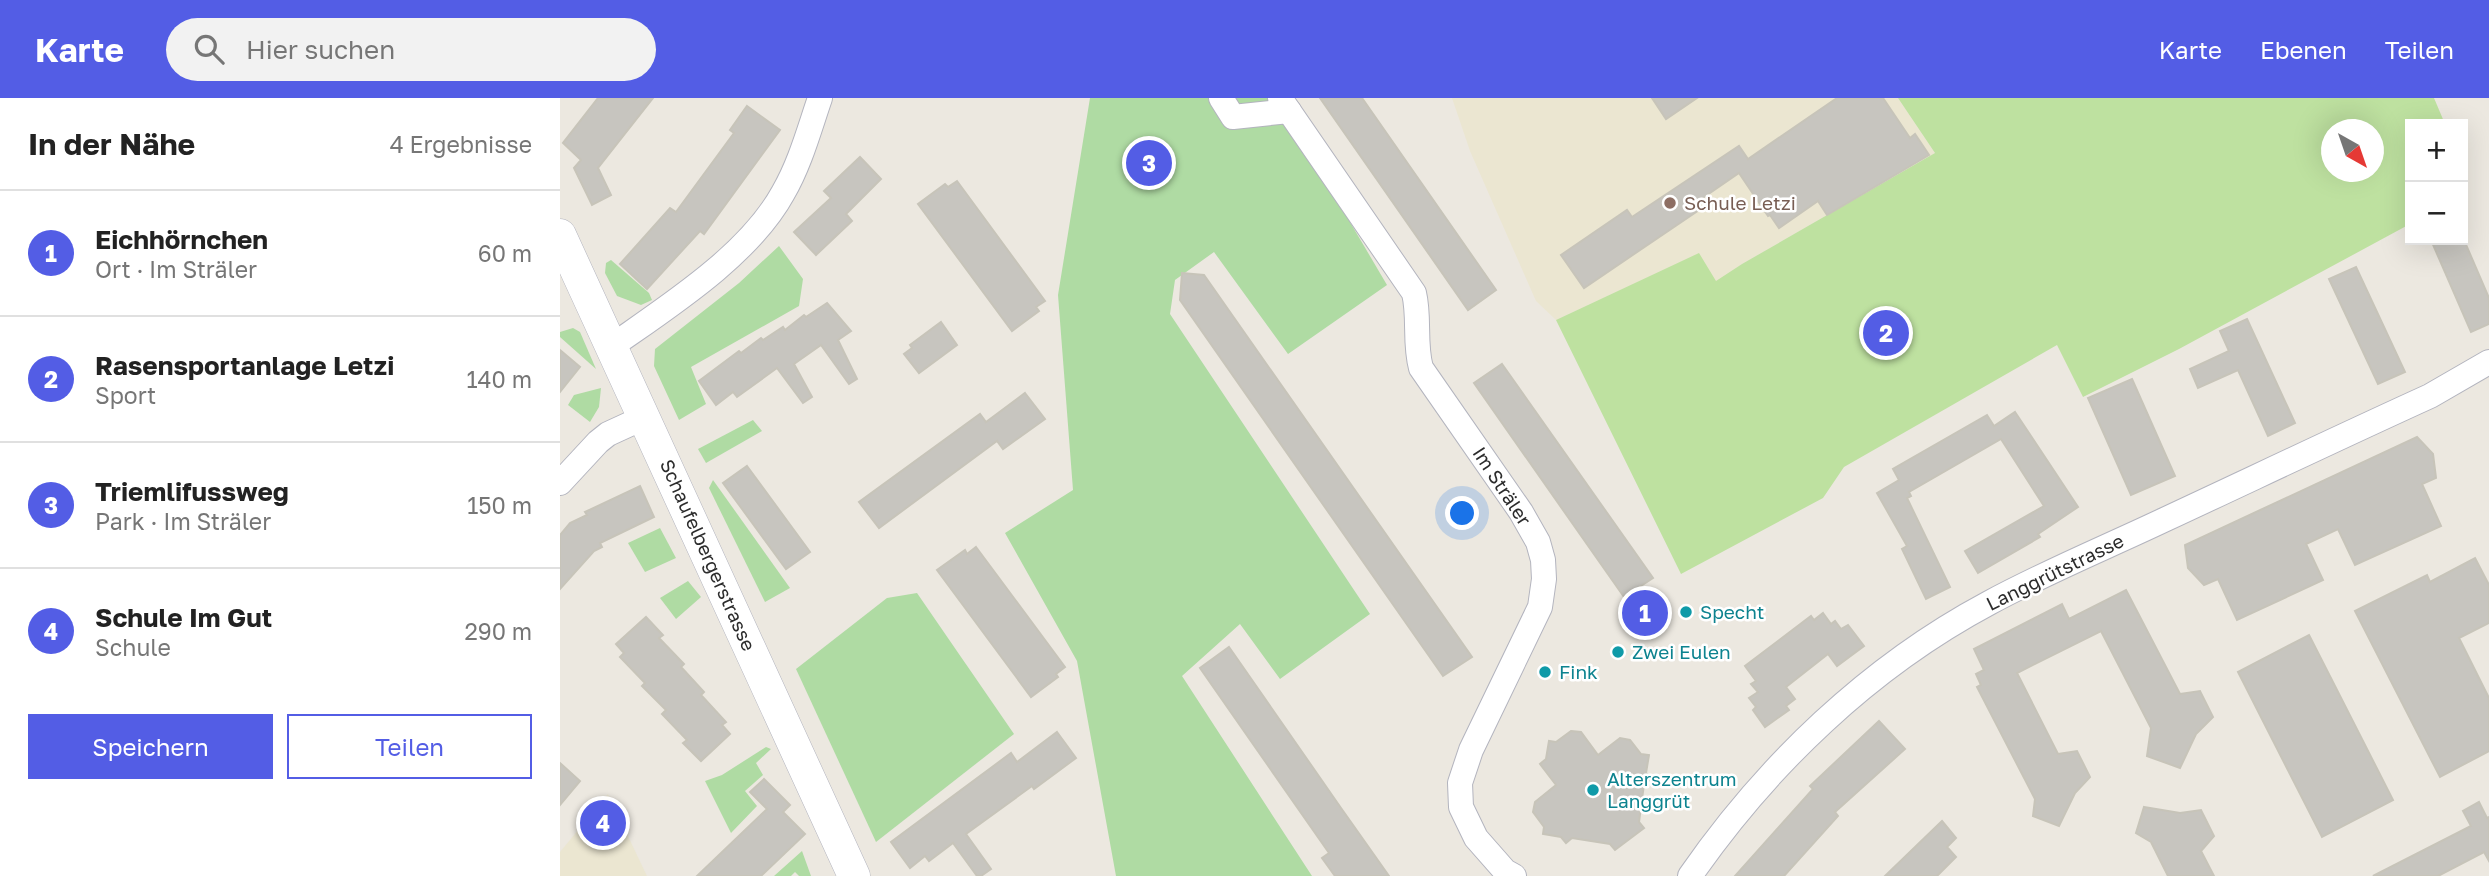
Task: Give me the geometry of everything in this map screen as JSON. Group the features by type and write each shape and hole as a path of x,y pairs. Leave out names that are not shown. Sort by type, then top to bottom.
{"street":[{"path":"612,346 714,271 760,225 784,193 801,155 820,98"},
{"name":"Im Sträler","path":"1221,98 1233,117 1284,105 1414,293 1421,368 1521,512 1538,542 1544,579 1540,607 1471,750 1460,783 1461,807 1476,838 1505,871 1514,876"},
{"name":"Schaufelbergerstrasse","path":"560,235 854,876"},
{"name":"Langgrütstrasse","path":"1690,876 1720,834 1767,779 1828,718 1883,673 1954,623 2032,581 2430,396 2489,362"},
{"path":"560,483 598,442 645,417"}],"shaded area":[{"name":"Schule Letzi","path":"1452,98 1898,98 1935,153 1742,264 1716,282 1698,254 1556,320 1536,301 1470,151"},
{"path":"608,794 647,876 560,876 560,852"}],"green space":[{"path":"1090,98 1277,98 1387,285 1288,354 1214,252 1175,280 1170,314 1370,614 1280,679 1240,624 1182,676 1312,876 1116,876 1077,661 1005,533 1073,490 1058,295"},
{"path":"1898,98 2434,98 2443,119 2405,119 2405,227 2179,349 2083,397 2057,345 1844,467 1823,498 1681,574 1556,320 1699,253 1716,281 1935,153"},
{"path":"779,246 803,279 799,306 691,367 706,404 679,420 654,366 655,349 739,283"},
{"path":"611,260 649,293 652,300 641,305 617,296 605,273 606,263"},
{"path":"573,328 580,332 596,369 560,337 560,332"},
{"path":"601,388 599,407 590,422 568,405 574,395"},
{"path":"753,420 762,431 706,463 698,449"},
{"path":"713,480 790,588 765,602 709,488"},
{"path":"660,528 676,558 645,572 628,543"},
{"path":"688,581 701,597 676,619 660,598"},
{"path":"917,593 1014,734 876,842 796,669 887,598"},
{"path":"766,747 771,749 756,763 763,775 745,791 757,806 731,833 705,781 722,775"},
{"path":"802,851 811,876 799,876 795,872 791,876 774,876"}],"building":[{"path":"598,98 653,98 598,168 611,195 592,205 574,168 581,160 563,143"},
{"path":"1320,98 1362,98 1496,290 1468,310"},
{"path":"1652,98 1697,98 1666,119"},
{"path":"1837,98 1883,98 1910,138 1915,134 1929,155 1827,215 1818,201 1779,228 1739,173 1694,204 1699,210 1584,288 1561,255 1627,210 1632,217 1739,146 1748,159"},
{"path":"747,106 780,130 704,234 700,231 647,289 620,264 670,208 676,212 734,133 730,130"},
{"path":"860,157 881,179 846,214 852,221 816,255 794,232 831,198 824,191"},
{"path":"957,181 1045,301 1036,307 1039,311 1012,331 918,204 945,184 948,187"},
{"path":"2433,245 2466,245 2489,298 2489,324 2471,332"},
{"path":"2356,267 2405,372 2378,384 2329,279"},
{"path":"1182,273 1204,275 1472,657 1443,676 1180,300"},
{"path":"827,303 851,331 838,340 857,379 849,384 821,345 794,364 812,397 803,403 777,368 737,397 733,392 716,405 699,381 739,351 741,353 761,338 763,340 783,327 785,330 804,315 806,317"},
{"path":"2247,319 2295,423 2268,436 2238,370 2198,388 2190,369 2229,351 2220,331"},
{"path":"941,322 957,345 919,373 904,354 912,348 910,345"},
{"path":"560,350 580,367 560,392"},
{"path":"1502,364 1653,578 1624,597 1474,383"},
{"path":"2132,379 2175,476 2131,495 2088,398"},
{"path":"1025,393 1045,419 1003,449 997,441 879,528 859,502 980,414 986,422"},
{"path":"2015,412 2078,507 2038,534 2040,537 1978,573 1965,551 2044,506 2001,439 1909,492 1911,496 1907,498 1950,587 1926,599 1902,549 1907,546 1877,493 1899,480 1893,469 1987,415 1994,426"},
{"path":"2417,437 2433,454 2436,478 2422,484 2441,526 2355,565 2338,529 2306,544 2323,580 2237,620 2218,579 2204,585 2188,568 2185,545"},
{"path":"747,466 810,552 786,569 723,483"},
{"path":"640,486 654,517 600,543 602,547 594,551 560,589 560,535 570,523 587,515 585,512"},
{"path":"976,547 1065,667 1056,674 1058,677 1031,697 937,570 965,550 967,554"},
{"path":"2475,558 2489,585 2489,623 2459,638 2489,698 2489,751 2440,777 2355,611 2427,575 2430,582"},
{"path":"2126,590 2180,694 2200,691 2213,717 2196,734 2180,768 2147,756 2151,728 2101,631 2017,673 2058,754 2077,751 2090,777 2075,793 2059,826 2033,816 2035,799 1977,687 1981,685 1976,674 1984,670 1974,649 2062,604 2069,619"},
{"path":"1823,613 1831,624 1835,621 1841,629 1848,625 1864,646 1837,666 1828,654 1786,687 1795,699 1786,706 1789,710 1765,727 1753,710 1756,707 1749,698 1758,692 1751,684 1756,681 1745,666 1811,616 1814,620"},
{"path":"646,617 663,635 659,638 684,664 681,667 704,692 701,695 726,722 722,725 730,734 701,761 683,743 687,740 662,714 666,710 642,686 645,683 620,657 624,653 616,644"},
{"path":"2309,635 2393,800 2322,837 2238,672"},
{"path":"1229,647 1389,876 1335,876 1322,858 1329,853 1200,668"},
{"path":"1879,721 1905,749 1835,812 1838,816 1784,876 1735,876 1813,789 1810,786"},
{"name":"Alterszentrum Langgrüt","path":"1571,731 1581,732 1598,755 1620,738 1630,740 1641,754 1649,755 1646,773 1651,779 1644,784 1639,822 1644,828 1615,850 1610,844 1572,838 1566,843 1561,837 1543,834 1544,827 1533,812 1535,802 1556,785 1540,764 1546,759 1549,741 1556,742"},
{"path":"1057,732 1076,758 966,834 991,869 977,876 953,843 929,861 925,856 910,868 891,842 1011,753 1017,762"},
{"path":"560,763 580,781 560,805"},
{"path":"764,779 790,805 783,812 805,834 761,876 697,876 767,809 750,792"},
{"path":"2479,802 2487,818 2489,817 2489,861 2484,852 2438,876 2373,876 2471,826 2463,811"},
{"path":"2144,807 2180,813 2201,810 2214,836 2201,851 2214,876 2168,876 2151,842 2136,833"},
{"path":"1942,821 1956,838 1947,847 1956,857 1937,876 1885,876"}],"place":[{"name":"Triemlifussweg","path":"1149,163"},
{"name":"Schule Letzi","path":"1670,203"},
{"name":"Rasensportanlage Letzi","path":"1886,333"},
{"name":"Specht","path":"1686,612"},
{"name":"Eichhörnchen","path":"1645,613"},
{"name":"Zwei Eulen","path":"1618,652"},
{"name":"Fink","path":"1545,672"},
{"name":"Alterszentrum Langgrüt","path":"1593,790"},
{"name":"Schule Im Gut","path":"603,823"}]}
